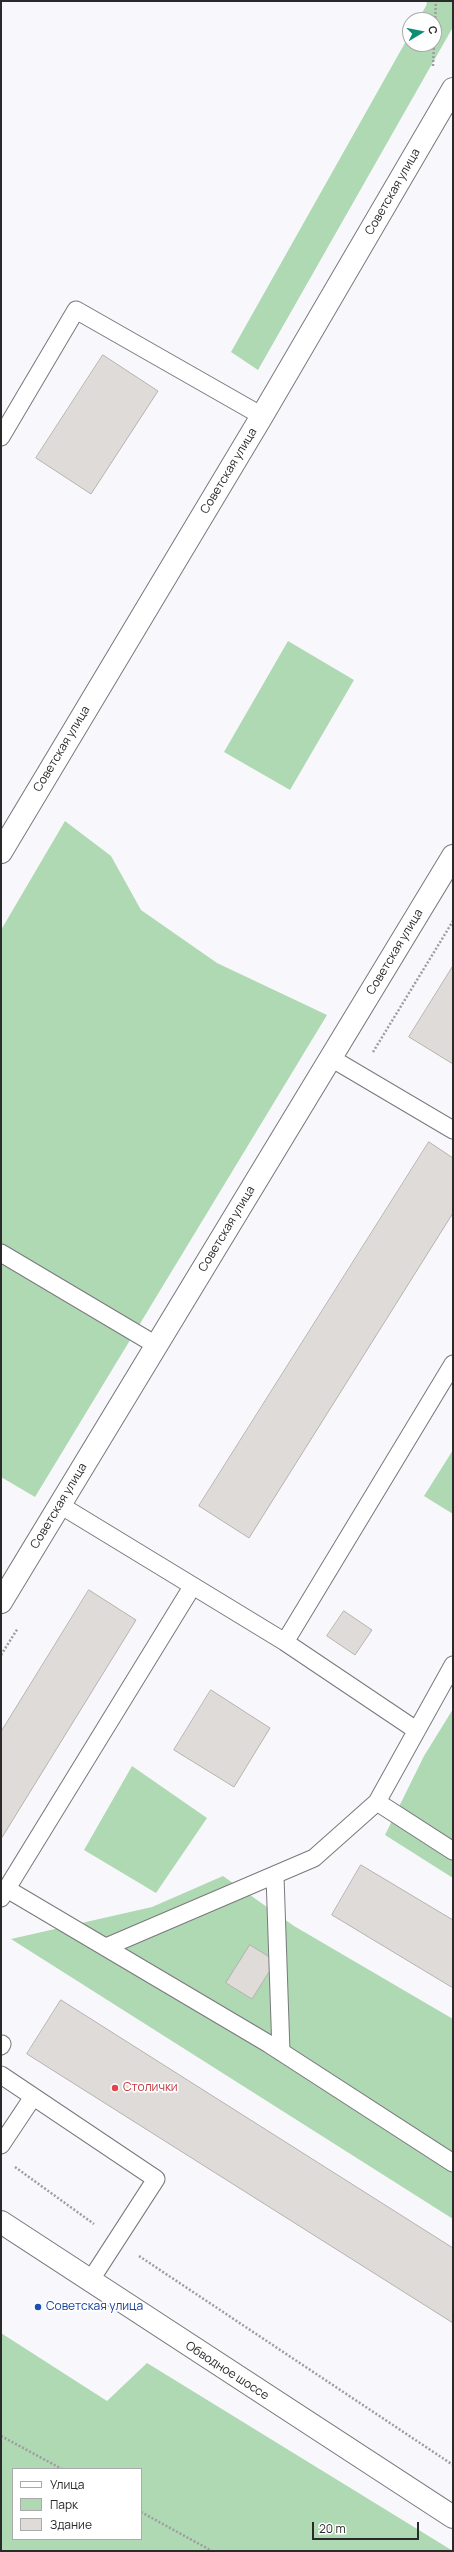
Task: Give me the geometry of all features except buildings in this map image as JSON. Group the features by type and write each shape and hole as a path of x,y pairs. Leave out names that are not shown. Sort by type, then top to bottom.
{"street":[{"name":"Советская улица","path":"1,852 262,416 453,89"},
{"name":"Советская улица","path":"1,1602 453,856"},
{"name":"Обводное шоссе","path":"1,2222 453,2517"}],"lane":[{"path":"1,437 76,310 262,416"},
{"path":"331,1058 453,1130"},
{"path":"1,1253 156,1345"},
{"path":"285,1642 453,1364"},
{"path":"60,1505 192,1587 285,1642 416,1730"},
{"path":"192,1587 4,1893 106,1947 281,2052 453,2163"},
{"path":"106,1947 275,1876 314,1858 377,1802 453,1665"},
{"path":"377,1802 453,1851"},
{"path":"275,1876 281,2052"},
{"path":"1,2075 156,2179 90,2281"},
{"path":"1,2146 33,2097"}],"path":[{"path":"433,71 436,1"},
{"path":"14,2166 116,2240 453,2465"},
{"path":"1,2436 60,2468"},
{"path":"142,2513 212,2551"}],"green space":[{"path":"426,1 453,1 453,27 442,46 442,12 422,12 427,4"},
{"path":"402,48 402,52 439,52 258,370 231,352"},
{"path":"288,641 354,680 290,790 224,752"},
{"path":"65,821 111,856 141,910 217,963 327,1015 35,1497 1,1477 1,930"},
{"path":"453,1450 453,1514 424,1496"},
{"path":"453,1709 453,1878 385,1835 424,1756"},
{"path":"132,1766 207,1818 156,1893 84,1850"},
{"path":"223,1876 294,1926 453,2019 453,2219 11,1939 152,1907"},
{"path":"1,2333 107,2401 147,2363 453,2551 1,2551"}],"place":[{"name":"Столички","path":"115,2088"},
{"name":"Советская улица","path":"38,2307"}]}
